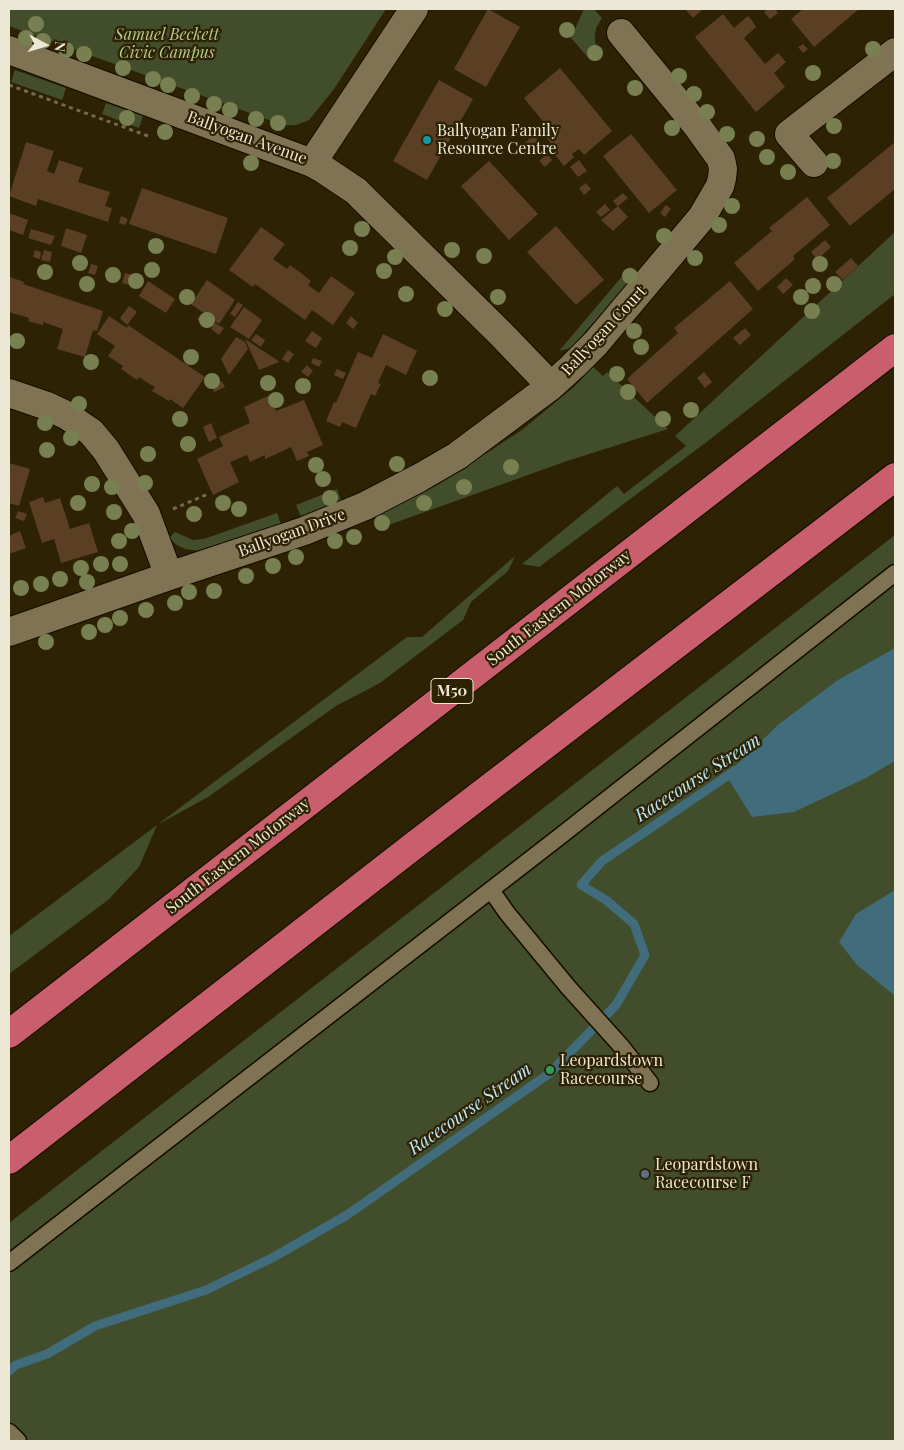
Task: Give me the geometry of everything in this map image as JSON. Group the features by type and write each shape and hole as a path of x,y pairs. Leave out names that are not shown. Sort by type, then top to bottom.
{"highway":[{"name":"South Eastern Motorway","path":"9,1034 895,348"},
{"path":"9,1160 408,850 895,477"}],"street":[{"name":"Ballyogan Avenue","path":"9,50 312,163 414,9"},
{"name":"Ballyogan Court","path":"312,163 356,191 551,386 596,343 702,218 720,186 722,178 721,159 698,127 621,33"},
{"path":"814,163 789,134 895,52"},
{"name":"Ballyogan Drive","path":"9,632 304,531 374,502 457,456 551,386"},
{"path":"9,393 47,406 66,415 92,432 106,450 146,514 168,576"}],"lane":[{"path":"9,1263 491,890 895,573"},
{"path":"491,890 507,913 568,987 621,1046 650,1082"},
{"path":"9,1432 18,1441"}],"path":[{"path":"9,85 148,136"},
{"path":"168,511 208,494"}],"green space":[{"name":"Samuel Beckett Civic Campus","path":"9,9 386,9 334,89 309,120 296,125 283,125 9,26"},
{"path":"584,9 594,9 602,18 596,28 595,42 602,52 591,61 571,38"},
{"path":"15,70 66,88 62,100 11,82"},
{"path":"106,103 143,116 139,128 102,114"},
{"path":"895,232 895,294 704,444 539,567 522,564 617,486 624,494 686,446 675,436"},
{"path":"630,267 637,274 570,348 559,351"},
{"path":"593,367 603,376 607,372 668,429 567,461 383,527 379,515 439,484 522,430 575,386"},
{"path":"337,489 341,501 301,517 296,505"},
{"path":"277,513 281,524 201,551 185,549 169,538 175,532 193,540 204,539"},
{"name":"Leopardstown Racecourse","path":"895,535 895,1441 9,1441 9,1223"},
{"path":"515,556 508,571 471,602 463,620 380,683 336,706 208,797 157,825 407,637 422,637"},
{"path":"157,825 139,867 108,900 9,974 9,936"}],"water":[{"path":"895,648 895,761 866,778 794,812 752,817 726,775 779,724 838,680"},
{"path":"895,890 895,996 857,965 839,942 856,914"}],"building":[{"path":"488,9 520,27 486,87 454,69"},
{"path":"685,9 703,9 693,18"},
{"path":"768,9 775,9 778,13 770,19 764,12"},
{"path":"803,9 859,9 814,47 791,19"},
{"path":"723,14 734,28 748,16 756,27 744,38 765,64 778,53 786,62 774,73 785,87 756,112 695,37"},
{"path":"803,44 808,49 803,53 798,47"},
{"path":"560,68 612,131 584,155 579,149 572,154 574,157 564,166 551,150 554,147 539,129 545,124 524,98"},
{"path":"439,80 473,99 427,180 393,161"},
{"path":"631,134 677,190 649,213 603,156"},
{"path":"533,135 545,147 536,156 524,144"},
{"path":"26,142 54,151 47,171 54,174 59,160 83,168 78,182 110,192 105,206 112,208 108,222 38,199 36,206 9,196"},
{"path":"895,142 895,189 850,226 827,198"},
{"path":"547,154 552,160 545,167 539,161"},
{"path":"579,160 587,171 578,177 570,167"},
{"path":"489,161 538,214 509,240 461,186"},
{"path":"586,183 591,189 584,195 579,188"},
{"path":"142,188 228,218 216,254 129,224"},
{"path":"623,193 628,198 618,206 613,201"},
{"path":"807,197 830,225 793,256 795,259 758,291 734,263 772,231 769,228"},
{"path":"605,204 610,210 601,217 596,212"},
{"path":"666,205 671,209 665,217 660,213"},
{"path":"618,206 628,217 613,231 601,220"},
{"path":"9,213 28,220 23,235 9,230"},
{"path":"121,216 128,219 125,225 119,223"},
{"path":"556,226 604,280 576,305 527,252"},
{"path":"261,227 285,244 273,259 287,269 290,265 301,273 311,281 308,285 319,293 331,276 355,293 333,325 312,310 305,320 255,284 253,287 229,270"},
{"path":"66,228 87,235 81,253 61,246"},
{"path":"31,229 55,236 51,245 28,238"},
{"path":"825,240 831,247 817,260 811,252"},
{"path":"35,250 41,252 40,259 33,257"},
{"path":"44,250 52,252 50,262 41,260"},
{"path":"851,258 858,266 843,280 835,272"},
{"path":"91,264 98,266 95,275 88,273"},
{"path":"125,273 133,275 130,285 122,283"},
{"path":"10,277 24,282 23,284 103,311 97,331 93,330 85,357 57,349 63,329 43,322 43,325 28,321 29,318 9,312"},
{"path":"786,278 793,285 783,294 777,287"},
{"path":"207,280 235,300 219,324 191,304"},
{"path":"148,281 175,299 166,313 139,296"},
{"path":"730,281 753,309 647,403 627,379 678,333 674,328"},
{"path":"238,302 243,305 235,317 230,314"},
{"path":"129,306 137,312 127,325 120,318"},
{"path":"244,307 262,320 249,339 230,327"},
{"path":"109,316 127,328 128,325 205,377 183,408 170,399 169,401 152,391 155,387 139,377 137,380 121,369 123,366 108,356 115,346 97,334"},
{"path":"199,316 207,320 204,324 197,320"},
{"path":"351,316 358,323 353,329 346,323"},
{"path":"215,323 224,328 219,335 211,329"},
{"path":"745,328 751,335 740,345 733,338"},
{"path":"312,331 322,338 316,348 305,341"},
{"path":"256,334 265,340 261,347 251,340"},
{"path":"383,334 417,351 406,375 386,365 378,383 381,384 375,396 371,394 356,428 342,422 340,427 326,421 358,352 372,358"},
{"path":"236,337 245,342 248,349 229,375 221,359"},
{"path":"245,339 277,360 279,362 259,370"},
{"path":"288,350 294,354 288,363 282,359"},
{"path":"313,358 322,361 319,367 311,363"},
{"path":"307,365 313,371 308,377 301,372"},
{"path":"337,369 346,373 343,379 334,375"},
{"path":"704,372 712,382 705,388 697,378"},
{"path":"222,381 225,387 214,392 212,385"},
{"path":"270,395 276,411 304,400 323,445 307,452 309,456 297,461 291,447 265,459 265,455 250,462 247,455 230,462 239,482 213,495 197,459 223,446 219,437 250,423 244,407"},
{"path":"211,423 217,438 209,442 203,427"},
{"path":"9,463 30,469 19,506 9,503"},
{"path":"43,497 45,503 60,498 70,529 89,523 98,552 61,563 54,539 42,543 29,502"},
{"path":"18,511 27,514 24,521 15,518"},
{"path":"20,531 26,548 9,554 9,536"}],"waterway":[{"name":"Racecourse Stream","path":"9,1371 16,1365 47,1354 95,1326 206,1290 272,1258 347,1215 550,1073 616,1005 645,955 634,924 606,900 581,885 602,861 736,770"}],"place":[{"name":"Ballyogan Family Resource Centre","path":"427,140"},
{"name":"Leopardstown Racecourse","path":"550,1070"},
{"name":"Leopardstown Racecourse F","path":"645,1174"}]}
